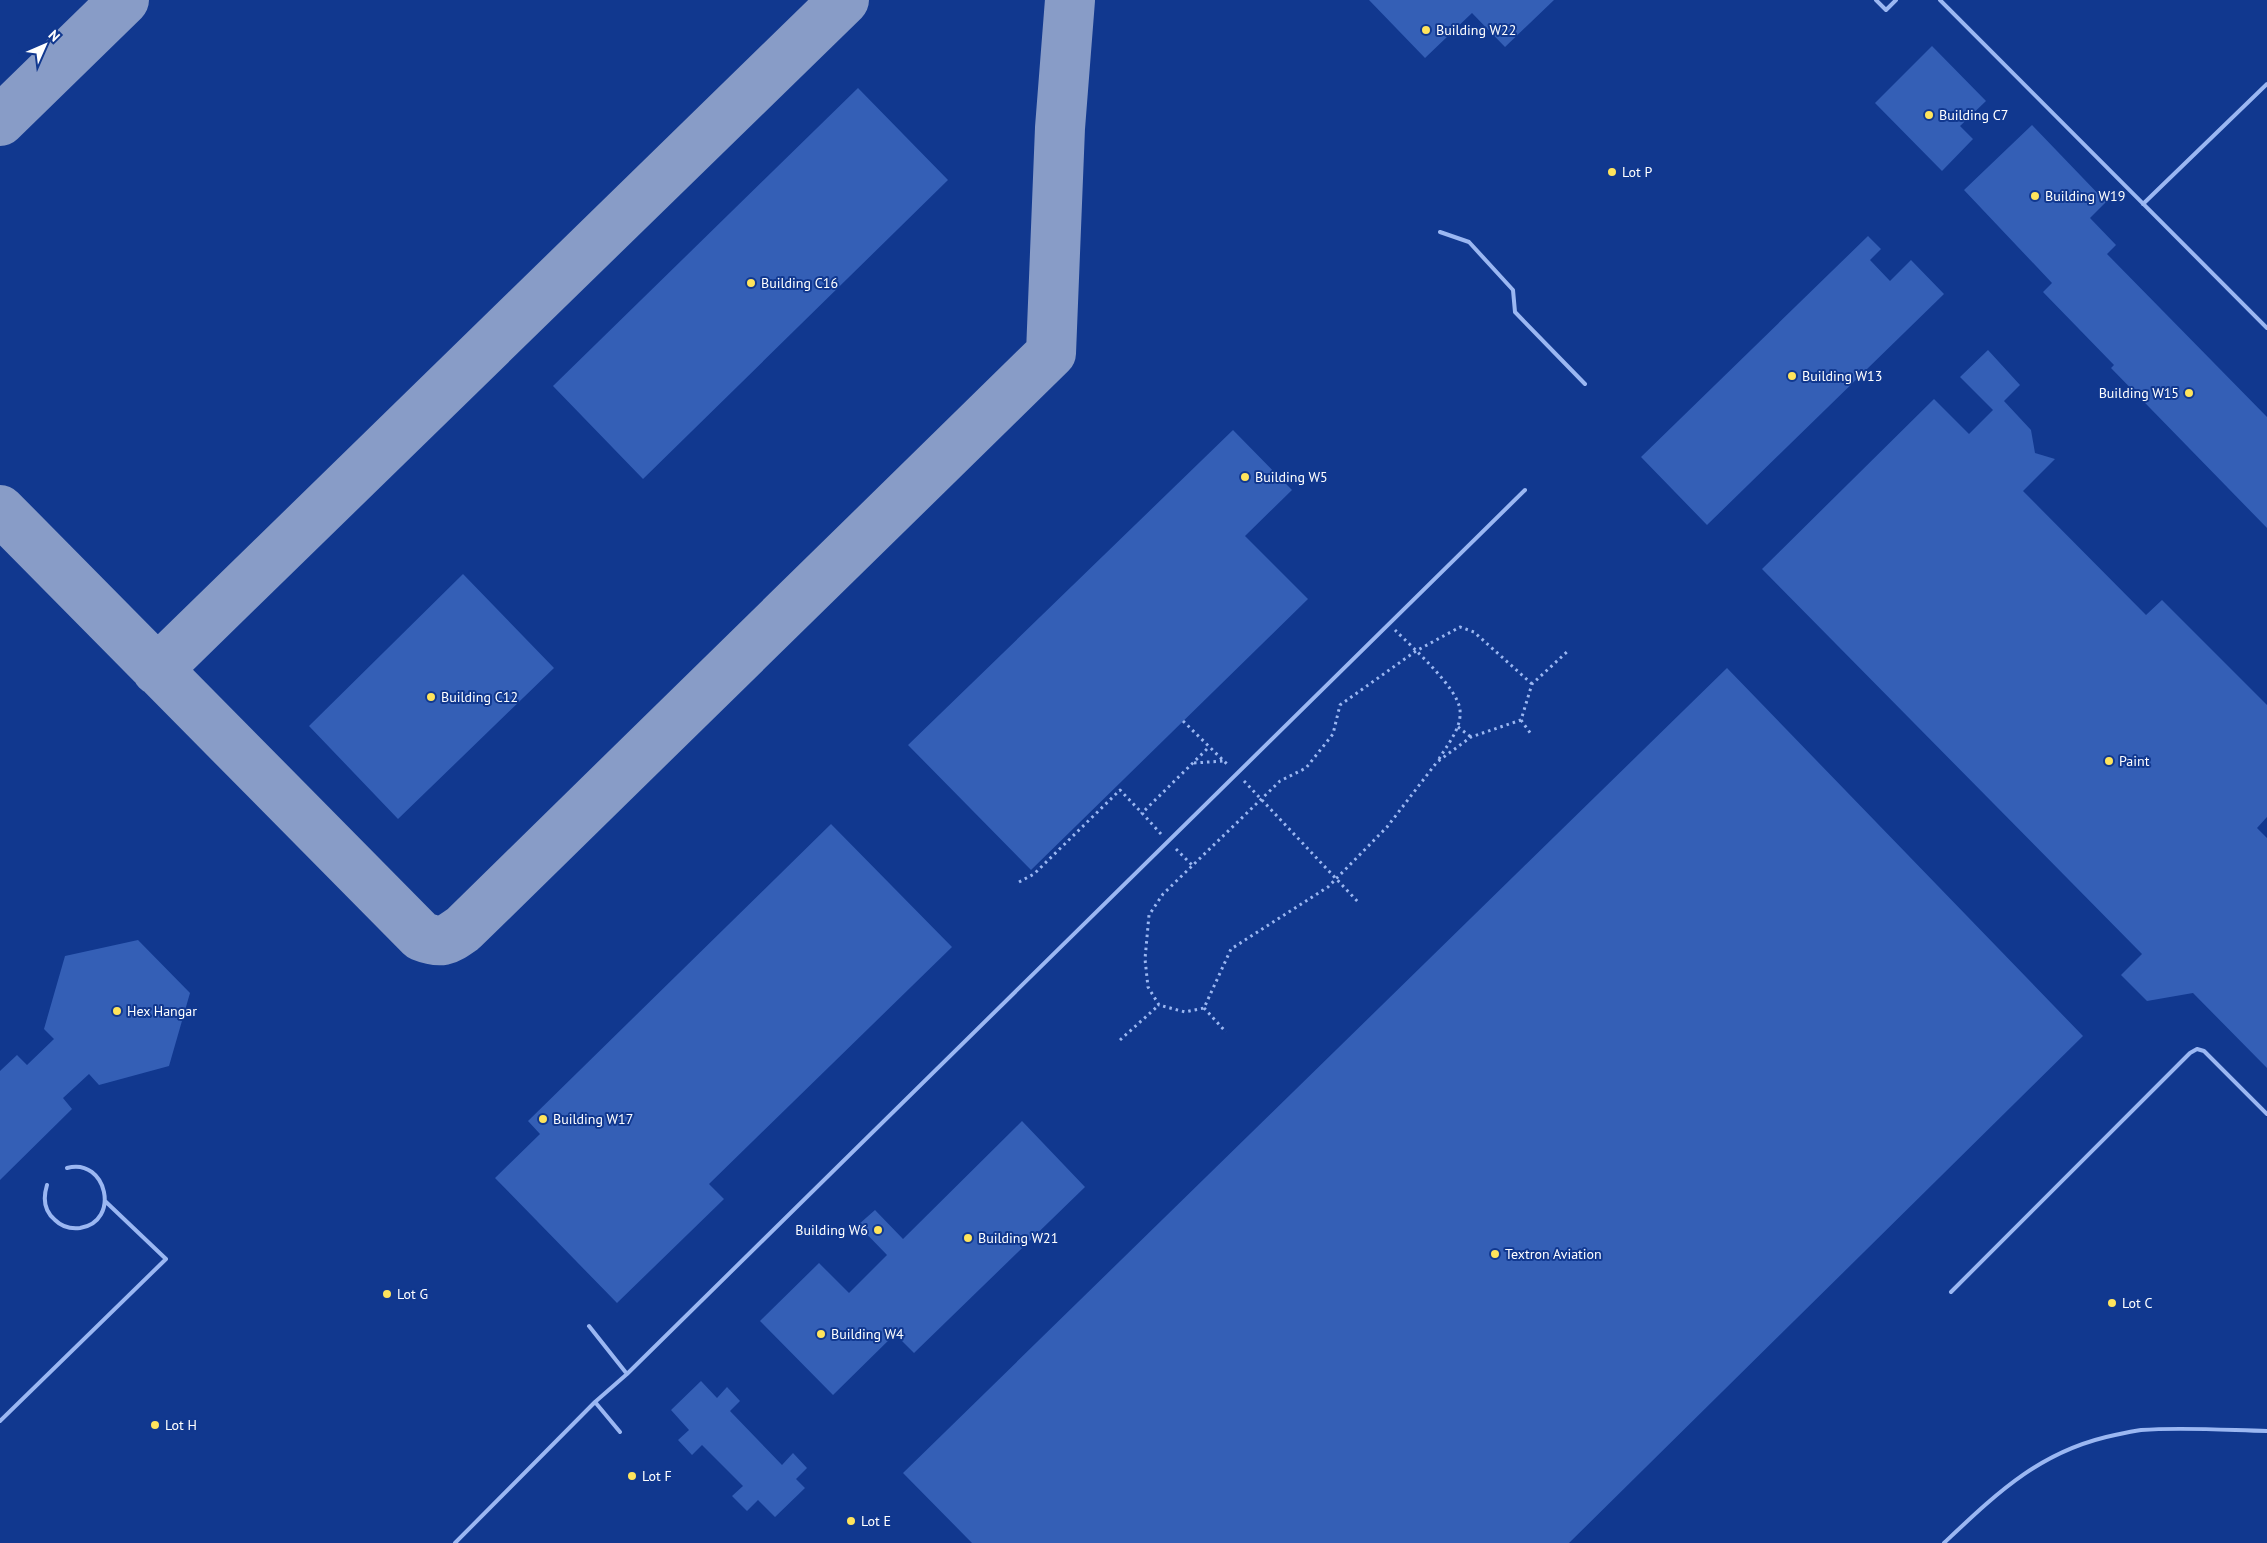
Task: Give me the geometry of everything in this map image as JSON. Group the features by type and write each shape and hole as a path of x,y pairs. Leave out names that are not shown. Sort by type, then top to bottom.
{"lane":[{"path":"1876,0 1886,10 1896,0"},
{"path":"1940,0 2267,328"},
{"path":"2144,204 2267,84"},
{"path":"1440,232 1468,242 1513,290 1515,312 1585,384"},
{"path":"455,1543 595,1402 627,1374 1525,490"},
{"path":"1951,1292 2190,1053 2197,1049 2204,1050 2267,1114"},
{"path":"47,1185 44,1194 45,1205 49,1214 65,1227 80,1228 93,1223 100,1216 105,1201 104,1187 99,1178 92,1172 82,1168 67,1168"},
{"path":"0,1421 166,1258 105,1201"},
{"path":"589,1326 627,1374"},
{"path":"595,1402 620,1432"},
{"path":"1944,1543 2031,1467 2062,1451 2090,1441 2140,1430 2267,1431"}],"path":[{"path":"1204,1008 1185,1012 1160,1005 1148,987 1146,959 1148,915 1163,894 1280,781 1306,768 1333,734 1340,705 1416,652 1460,627 1474,632 1532,684"},
{"path":"1204,1008 1231,949 1328,888 1386,827 1437,762 1458,727 1461,711 1454,692 1393,628"},
{"path":"1521,720 1532,684 1569,650"},
{"path":"1521,720 1531,734"},
{"path":"1437,762 1471,737 1521,720"},
{"path":"1183,721 1262,799 1359,903"},
{"path":"1458,727 1471,737"},
{"path":"1142,813 1209,747"},
{"path":"1193,763 1223,761"},
{"path":"1019,882 1034,874 1120,790 1193,866"},
{"path":"1120,1040 1160,1005"},
{"path":"1204,1008 1226,1032"}],"building":[{"name":"Building W22","path":"1369,0 1554,0 1505,47 1472,13 1425,58"},
{"name":"Building C7","path":"1932,46 1986,101 1960,126 1973,139 1942,171 1875,103"},
{"name":"Building C16","path":"858,88 948,180 643,479 553,386"},
{"name":"Building W15","path":"2032,125 2106,202 2090,218 2116,245 2107,254 2267,417 2267,528 2111,368 2114,365 2043,292 2052,283 1964,190"},
{"name":"Building W13","path":"1868,236 1881,249 1870,260 1890,281 1911,260 1944,294 1707,525 1641,457"},
{"name":"Paint","path":"1988,350 2020,385 2004,401 2031,430 2035,453 2055,459 2023,491 2146,615 2162,600 2267,705 2267,817 2257,828 2267,838 2267,1068 2193,993 2147,1001 2121,975 2142,954 1762,569 1934,399 1969,434 1993,410 1960,377"},
{"path":"1233,430 1292,490 1245,536 1308,599 1031,870 908,745"},
{"name":"Building C12","path":"463,574 554,668 398,819 309,726"},
{"name":"Textron Aviation","path":"1727,668 2083,1036 1569,1543 972,1543 903,1473"},
{"path":"831,824 952,947 709,1184 724,1199 617,1303 495,1178 540,1134 528,1121"},
{"name":"Hex Hangar","path":"138,940 190,993 169,1066 99,1085 89,1074 63,1098 72,1109 0,1180 0,1071 17,1055 27,1065 54,1039 44,1029 65,956"},
{"name":"Building W21","path":"1022,1121 1085,1187 914,1353 895,1334 833,1395 760,1321 819,1263 849,1293 887,1255 858,1225 875,1210 903,1239"},
{"path":"701,1381 717,1398 727,1387 740,1401 730,1411 782,1465 793,1453 807,1468 796,1479 805,1488 775,1517 758,1500 747,1511 732,1496 743,1486 702,1445 692,1455 678,1440 689,1430 671,1410"}],"taxiway":[{"path":"0,121 124,0"},
{"path":"157,670 844,0"},
{"path":"0,510 421,936 434,940 448,939 463,929 1051,353 1060,128 1070,0"}],"place":[{"name":"Building W22","path":"1426,30"},
{"name":"Building C7","path":"1929,115"},
{"name":"Lot P","path":"1612,172"},
{"name":"Building W19","path":"2035,196"},
{"name":"Building C16","path":"751,283"},
{"name":"Building W13","path":"1792,376"},
{"name":"Building W15","path":"2189,393"},
{"name":"Building W5","path":"1245,477"},
{"name":"Building C12","path":"431,697"},
{"name":"Paint","path":"2109,761"},
{"name":"Hex Hangar","path":"117,1011"},
{"name":"Building W17","path":"543,1119"},
{"name":"Building W6","path":"878,1230"},
{"name":"Building W21","path":"968,1238"},
{"name":"Textron Aviation","path":"1495,1254"},
{"name":"Lot G","path":"387,1294"},
{"name":"Lot C","path":"2112,1303"},
{"name":"Building W4","path":"821,1334"},
{"name":"Lot H","path":"155,1425"},
{"name":"Lot F","path":"632,1476"},
{"name":"Lot E","path":"851,1521"}]}
